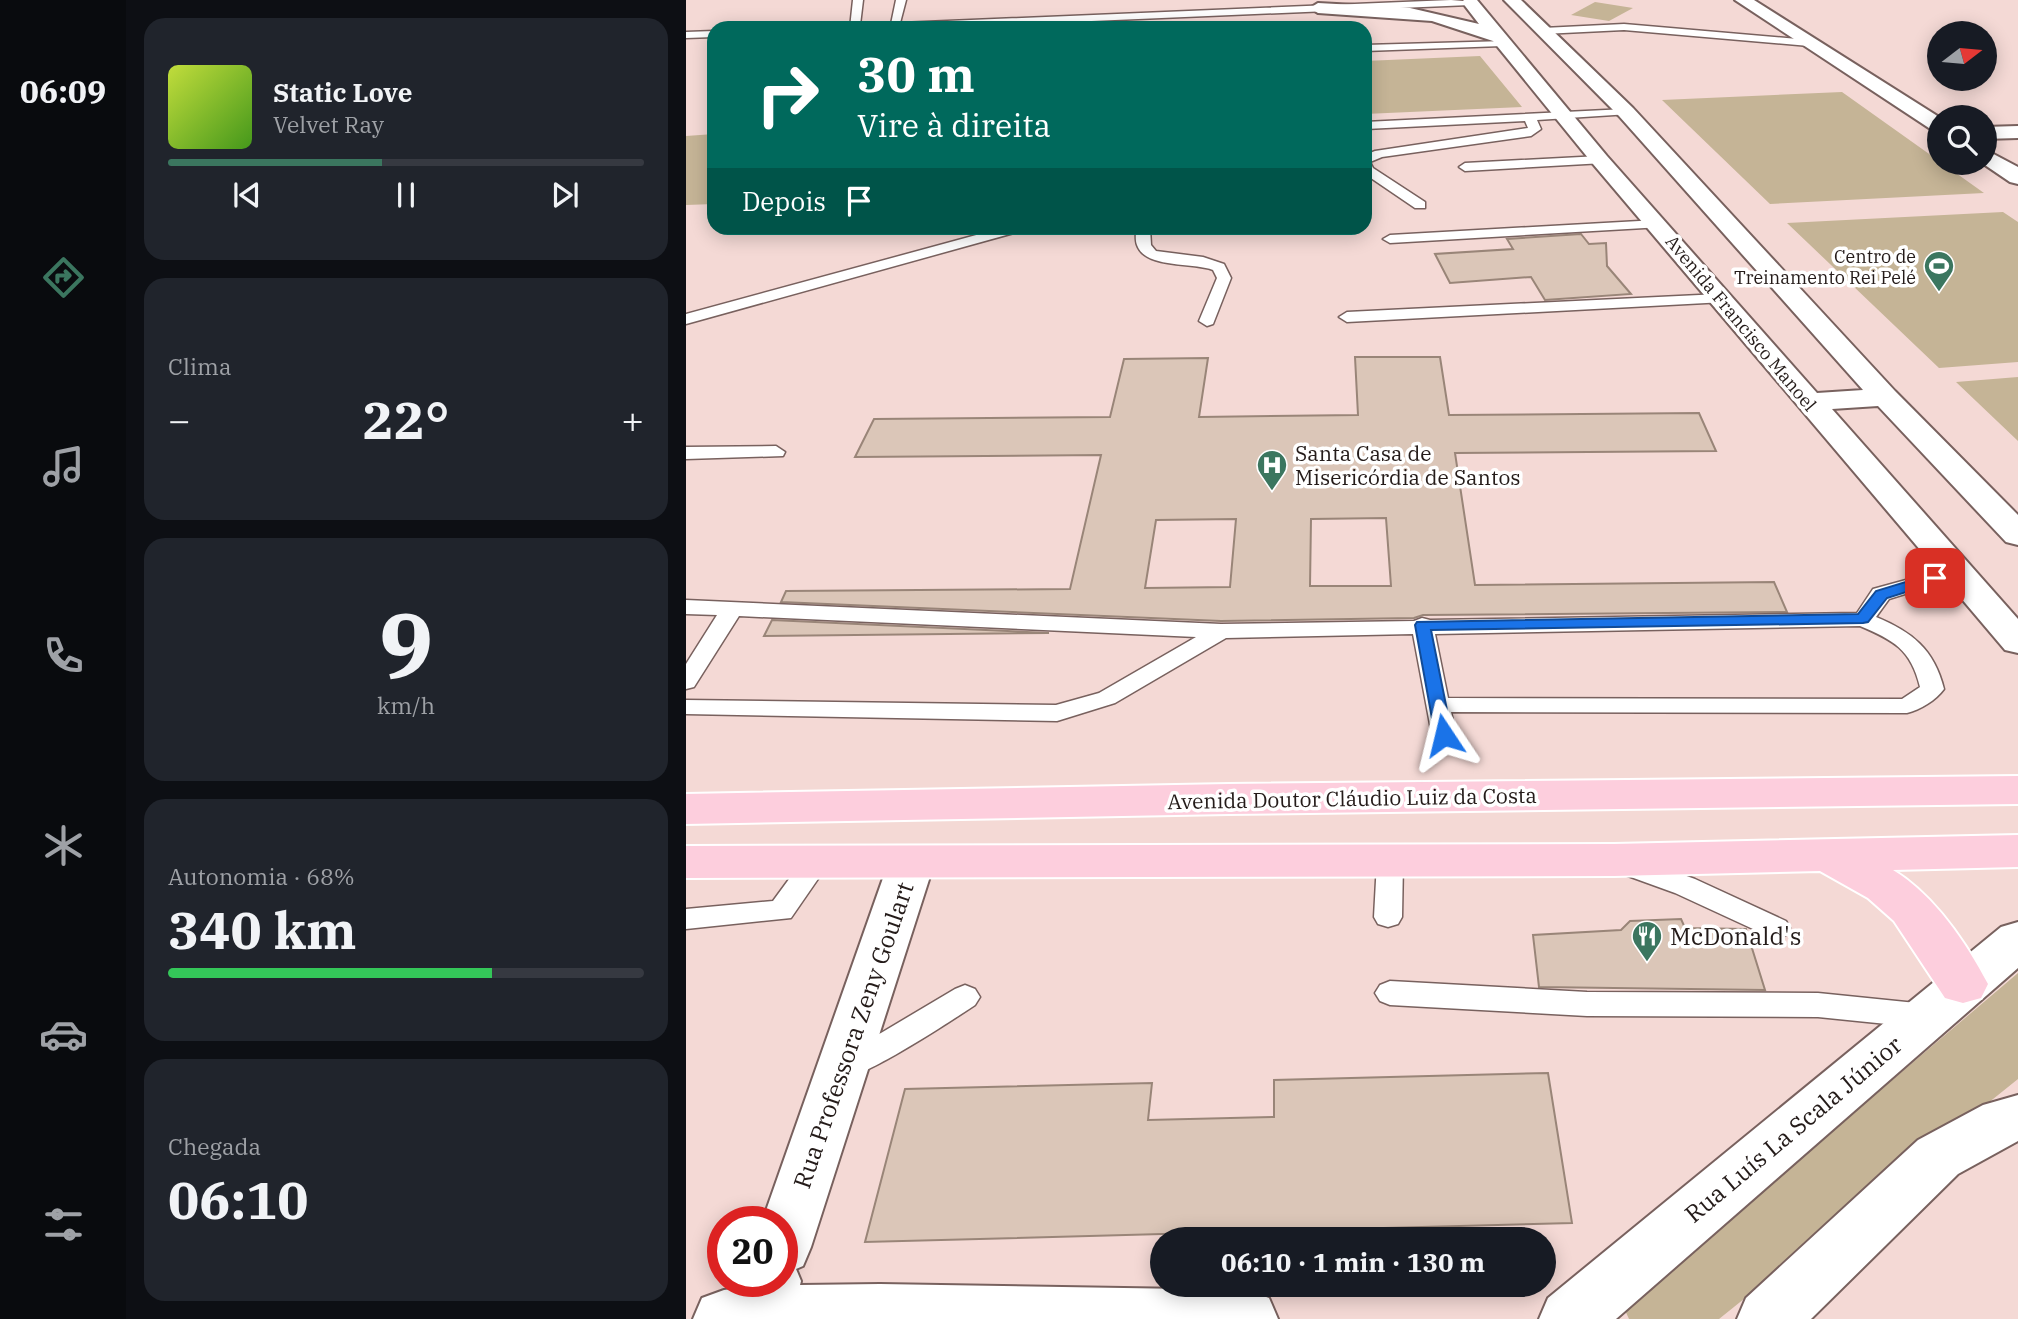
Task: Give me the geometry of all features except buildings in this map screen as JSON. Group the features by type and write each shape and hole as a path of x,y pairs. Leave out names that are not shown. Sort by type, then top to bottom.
{"main road":[{"name":"Avenida Doutor Cláudio Luiz da Costa","path":"686,809 1215,799 2018,790"},
{"path":"686,862 1390,862 2018,851"},
{"path":"1824,854 1876,882 1901,900 1926,929 1945,1000"}],"street":[{"path":"1474,1 1505,0"},
{"path":"1512,0 1882,397 2018,535"},
{"path":"1743,0 1927,118"},
{"name":"Avenida Francisco Manoel","path":"1474,1 1500,40 1572,115 1600,160 1720,299 1816,402 2018,642"},
{"path":"1318,8 1437,15 1466,22 1500,40"},
{"path":"1997,133 2018,132"},
{"path":"1997,163 2018,177"},
{"path":"1816,402 1882,397"},
{"name":"Rua Professora Zeny Goulart","path":"796,1206 911,863"},
{"name":"Rua Luís La Scala Júnior","path":"1570,1319 2018,940"},
{"path":"1769,1319 1938,1157 2002,1121 2018,1118"},
{"path":"751,1305 880,1313 1247,1319"}],"lane":[{"path":"856,21 858,0"},
{"path":"896,21 901,0"},
{"path":"1209,0 1211,12"},
{"path":"1008,21 1474,1"},
{"path":"1543,31 1624,27 1809,43"},
{"path":"686,36 707,34"},
{"path":"1372,48 1500,40"},
{"path":"1372,125 1616,113"},
{"path":"1372,158 1379,154 1527,133 1535,129 1529,116"},
{"path":"1465,167 1600,160"},
{"path":"1372,173 1420,205"},
{"path":"1390,239 1657,224"},
{"path":"686,319 991,235"},
{"path":"1143,235 1144,245 1151,254 1169,259 1202,261 1219,267 1224,278 1207,321"},
{"path":"1348,317 1720,299"},
{"path":"686,453 776,452"},
{"path":"1863,619 1881,594 1935,578 1959,575"},
{"path":"686,607 1221,631 1422,625 1863,619 1903,637 1928,665 1932,689 1907,706 1439,705"},
{"path":"686,682 732,609"},
{"path":"1422,625 1444,735"},
{"path":"686,707 1057,713 1107,698 1221,631"},
{"path":"1614,860 1685,886 1776,928"},
{"path":"1388,917 1390,862"},
{"path":"686,919 781,912 816,863"},
{"path":"1390,993 1587,1004 1818,1005 1945,1000"},
{"path":"843,1065 892,1042 965,997"}],"shaded area":[{"path":"1595,2 1633,8 1609,21 1571,15"},
{"path":"1480,56 1522,107 1372,114 1372,61"},
{"name":"Centro de Treinamento Rei Pelé","path":"1842,92 1927,152 1927,175 1959,175 1984,193 1770,204 1662,100"},
{"path":"707,134 707,204 686,205 686,136"},
{"name":"Centro de Treinamento Rei Pelé","path":"2003,212 2018,222 2018,362 1939,368 1787,223"},
{"path":"2018,377 2018,441 1956,382"},
{"path":"2018,973 2018,1079 1719,1319 1629,1319 1624,1308"}],"place":[{"name":"Centro de Treinamento Rei Pelé","path":"1939,293"},
{"name":"Santa Casa de Misericórdia de Santos","path":"1272,492"},
{"name":"McDonald's","path":"1647,963"}],"route":[{"path":"1444,735 1422,625 1863,619 1881,594 1935,578"}]}
